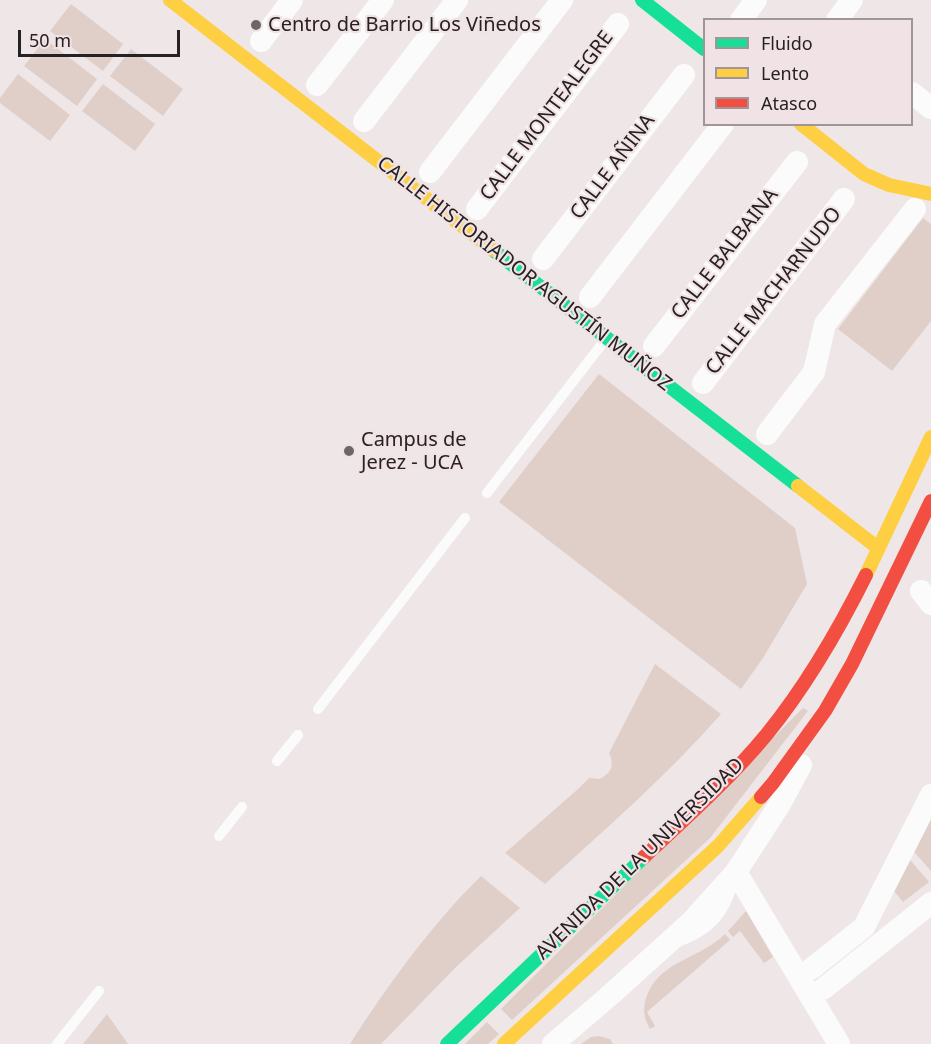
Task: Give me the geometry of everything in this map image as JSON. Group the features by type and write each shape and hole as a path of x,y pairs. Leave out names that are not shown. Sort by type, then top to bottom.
{"main road":[{"name":"CALLE HISTORIADOR AGUSTÍN MUÑOZ","path":"170,0 878,548"},
{"path":"642,0 703,47"},
{"path":"804,126 864,174 920,198 931,183"},
{"name":"AVENIDA DE LA UNIVERSIDAD","path":"447,1044 704,802 743,762 783,713 811,673 846,613 931,437"},
{"name":"AVENIDA DE LA UNIVERSIDAD","path":"504,1044 718,846 773,783 825,711 852,664 931,501"}],"street":[{"path":"261,41 292,0"},
{"path":"317,85 383,0"},
{"path":"364,121 458,0"},
{"path":"430,172 562,0"},
{"path":"742,18 756,0"},
{"path":"838,18 852,0"},
{"name":"CALLE MONTEALEGRE","path":"477,209 618,24"},
{"name":"CALLE AÑINA","path":"543,260 684,75"},
{"path":"913,94 931,108"},
{"path":"591,297 721,126"},
{"name":"CALLE BALBAINA","path":"654,346 796,162"},
{"path":"767,434 814,372 825,324 920,198"},
{"name":"CALLE MACHARNUDO","path":"703,383 844,199"},
{"name":"AVENIDA DE LA UNIVERSIDAD","path":"553,1044 690,923 736,872 780,804 809,752 825,711"},
{"path":"811,969 864,927 931,795"},
{"path":"736,872 839,1044"},
{"path":"823,989 931,903"}],"lane":[{"path":"487,493 607,338"},
{"path":"318,709 465,518"},
{"path":"277,761 298,735"},
{"path":"219,836 242,807"},
{"path":"57,1044 99,991"}],"shaded area":[{"path":"71,4 123,44 103,71 50,31"},
{"path":"45,39 97,79 77,106 24,66"},
{"path":"131,49 183,89 163,116 110,76"},
{"path":"18,74 70,115 50,141 0,103 0,98"},
{"path":"103,84 155,124 135,151 82,111"},
{"path":"923,218 931,224 931,321 892,371 838,329"},
{"path":"599,374 795,528 807,584 763,658 741,689 499,502"},
{"path":"655,664 721,714 657,781 545,884 505,853 589,778 599,779 609,772 612,761 609,753"},
{"path":"803,708 808,711 710,838 512,1020 501,1009"},
{"path":"931,803 931,871 909,846"},
{"path":"905,854 929,882 903,902 889,885"},
{"path":"481,876 520,908 457,966 381,1044 350,1044 411,956 445,914"},
{"path":"746,911 773,957 764,963 740,931 733,937 728,931"},
{"path":"725,934 730,940 647,1012 655,1026 650,1029 644,1007 654,982 672,966 716,942"},
{"path":"107,1014 128,1044 83,1044"},
{"path":"487,1022 499,1034 488,1044 465,1044"},
{"path":"599,1036 610,1039 613,1044 581,1044 591,1037"}],"traffic: fast":[{"path":"642,0 703,48"},
{"path":"493,250 798,486"},
{"path":"447,1044 644,857"}],"traffic: slow":[{"path":"170,0 493,250"},
{"path":"804,126 864,174 889,185 931,194"},
{"path":"866,575 931,437"},
{"path":"798,486 878,548"},
{"path":"504,1044 718,846 761,797"}],"traffic: jam":[{"path":"761,797 825,711 852,664 931,501"},
{"path":"644,857 692,813 767,734 821,658 866,575"}],"place":[{"name":"Centro de Barrio Los Viñedos","path":"256,25"},
{"name":"Campus de Jerez - UCA","path":"349,451"}]}
